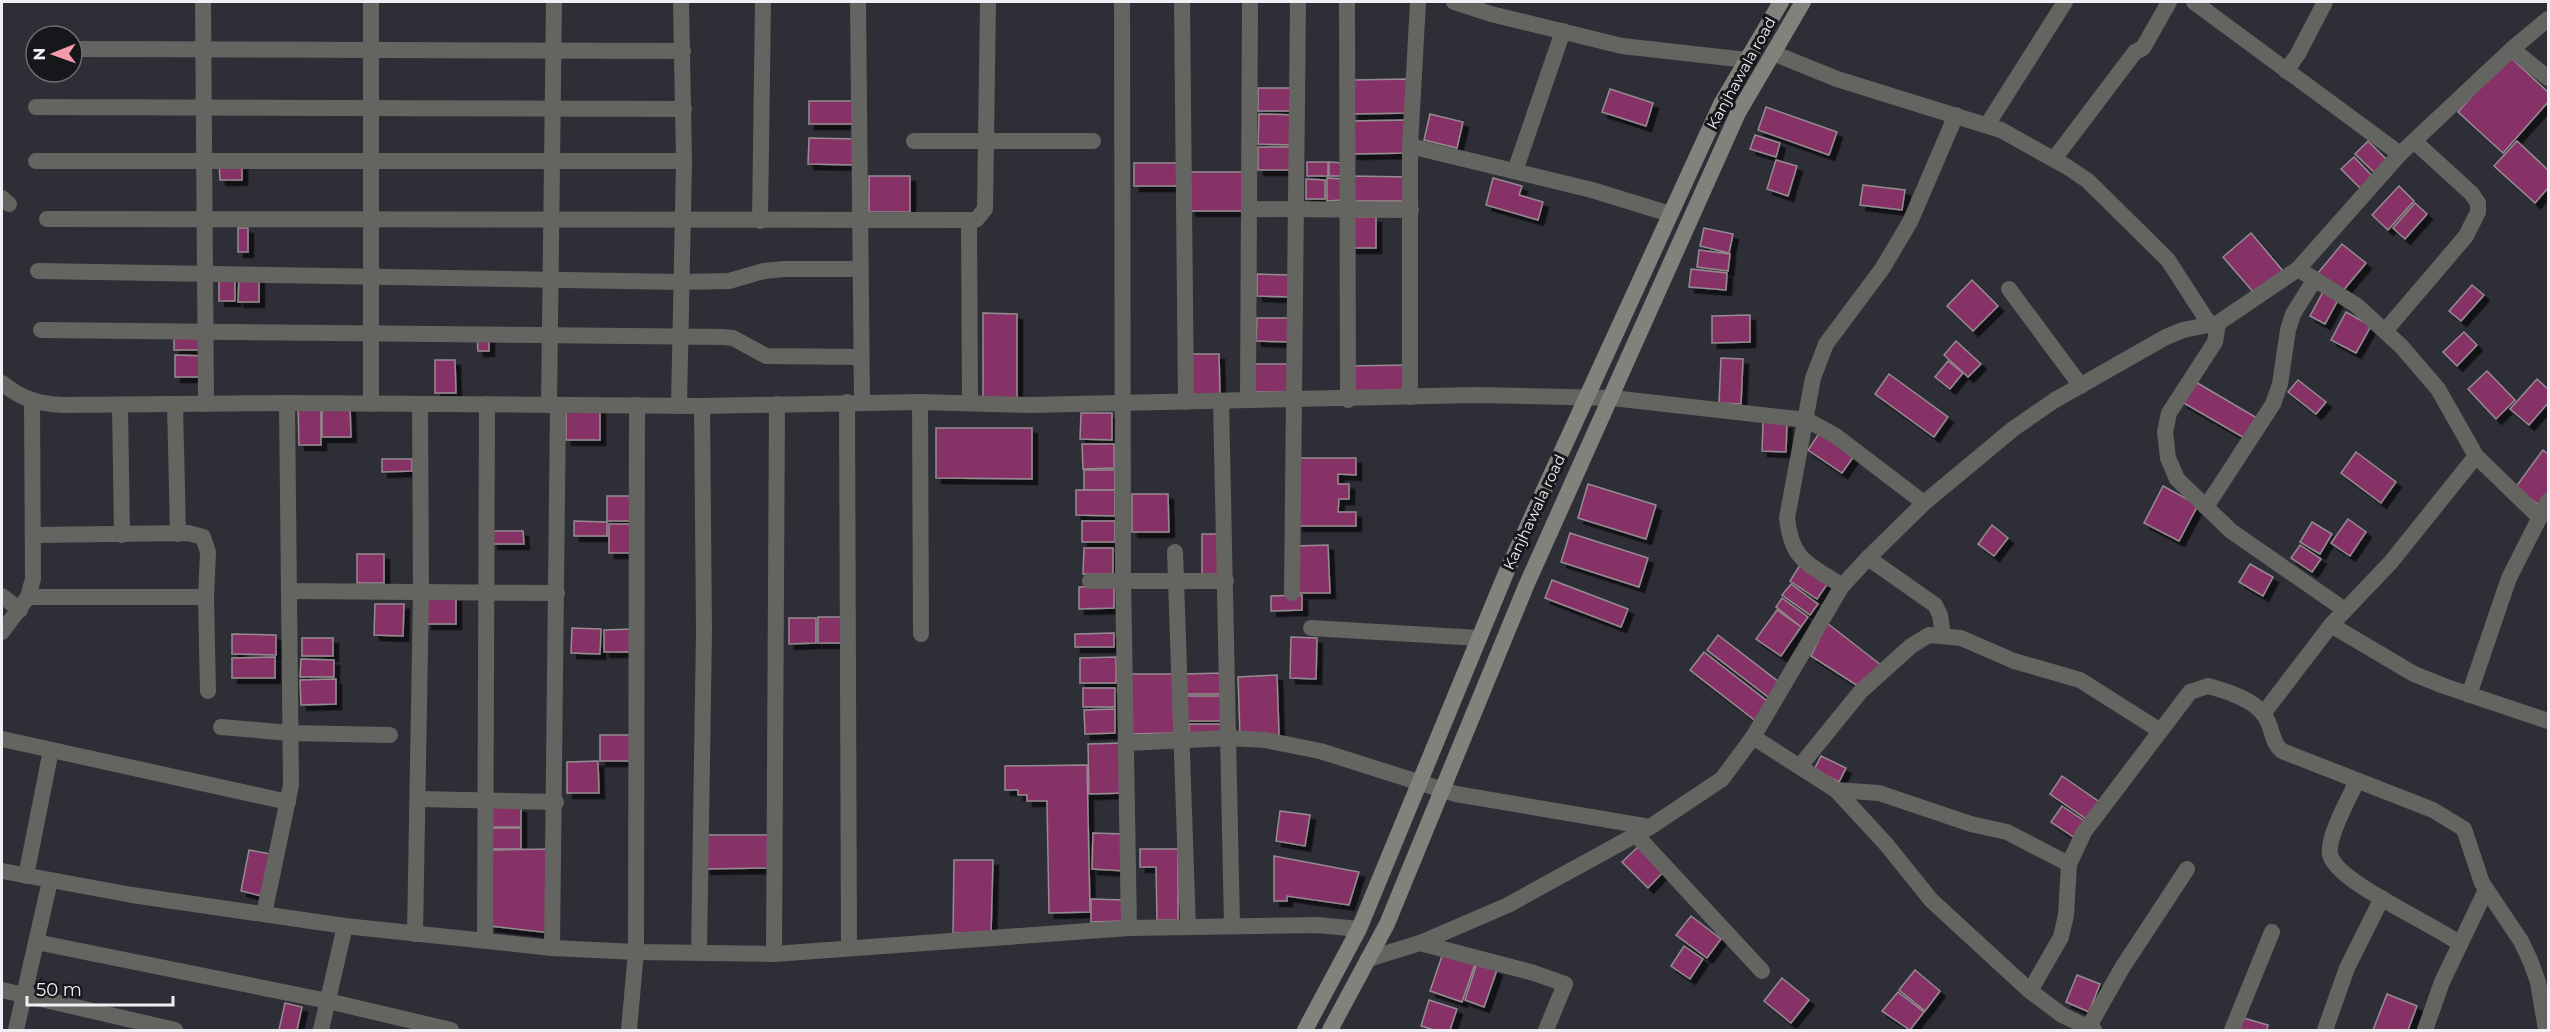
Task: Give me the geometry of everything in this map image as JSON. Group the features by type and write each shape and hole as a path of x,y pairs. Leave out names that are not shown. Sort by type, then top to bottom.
{"main road":[{"name":"Kanjhawala road","path":"1330,1030 1387,924 1526,586 1738,113 1803,2"},
{"name":"Kanjhawala road","path":"1305,1030 1359,929 1479,638 1670,214 1721,104 1777,4"}],"street":[{"path":"203,2 206,404"},
{"path":"371,2 369,220 371,404"},
{"path":"552,948 556,802 557,593 550,336 554,2"},
{"path":"679,406 684,161 681,2"},
{"path":"760,221 763,2"},
{"path":"849,948 854,402 861,357 858,2"},
{"path":"47,219 969,221 982,216 985,209 988,2"},
{"path":"1122,2 1123,580 1130,928"},
{"path":"1182,2 1186,402"},
{"path":"1248,398 1250,2"},
{"path":"1292,593 1293,399 1298,211 1298,2"},
{"path":"1347,2 1348,400"},
{"path":"1410,396 1410,146 1418,2"},
{"path":"1454,2 1622,46 1747,60"},
{"path":"1987,125 2065,2"},
{"path":"2054,159 2135,52 2143,48 2169,2"},
{"path":"2194,2 2400,154"},
{"path":"2286,70 2298,54 2325,2"},
{"path":"1777,4 1792,20"},
{"path":"1368,959 1420,943 1508,905 1643,831 1722,779 1753,737 1842,586 1924,503 2013,429 2081,386 2166,337 2183,330 2214,324 2298,269 2400,154 2512,49 2548,20"},
{"path":"1515,171 1563,31"},
{"path":"84,49 204,52 683,51"},
{"path":"2512,49 2548,78"},
{"path":"1773,53 1837,80 1956,115 2019,138 2088,181 2168,260 2214,324 2215,342 2169,413 2165,432 2168,458 2177,479 2231,531 2345,610"},
{"path":"36,107 684,109"},
{"path":"1842,586 1799,557 1790,542 1787,518 1813,378 1827,344 1882,269 1910,222 1956,115"},
{"path":"914,141 1093,141"},
{"path":"2385,330 2466,236 2478,212 2478,203 2472,194 2414,141"},
{"path":"1410,146 1592,190 1670,214"},
{"path":"36,161 684,161"},
{"path":"1250,209 1411,210"},
{"path":"969,221 970,403"},
{"path":"38,271 680,282 729,281 764,271 784,269 860,269"},
{"path":"2298,269 2356,305 2385,330 2438,389 2476,456 2539,517"},
{"path":"2206,507 2272,404 2280,384 2288,330 2294,314 2315,279"},
{"path":"2009,290 2081,386"},
{"path":"41,330 733,338 766,356 861,357"},
{"path":"2,383 32,401 52,405 287,403 702,406 920,402 1123,405 1248,398 1348,400 1410,396 1612,398 1807,420 1836,436 1924,503"},
{"path":"2,632 24,603 33,579 32,401"},
{"path":"1221,401 1232,926"},
{"path":"920,402 921,634"},
{"path":"264,914 288,802 290,733 287,403"},
{"path":"175,404 178,534"},
{"path":"415,934 421,592 420,404"},
{"path":"485,941 487,404"},
{"path":"774,954 777,404"},
{"path":"120,405 122,535"},
{"path":"629,1030 636,952 637,405"},
{"path":"699,953 704,632 702,406"},
{"path":"2263,714 2331,625 2391,562 2476,456"},
{"path":"2469,695 2509,578 2548,501"},
{"path":"34,535 178,534 196,535 206,542 208,692"},
{"path":"1175,552 1188,927"},
{"path":"1868,558 1935,605 1940,615 1943,634"},
{"path":"1090,580 1226,581"},
{"path":"289,591 557,593"},
{"path":"2,596 24,603 206,597"},
{"path":"2331,625 2414,674 2548,721"},
{"path":"1311,628 1479,638"},
{"path":"1800,766 1838,716 1880,672 1929,635 1943,634 1961,638 2014,661 2080,680 2159,730"},
{"path":"2030,991 2061,937 2066,915 2068,864 2084,832 2159,730 2190,692 2200,687 2219,689 2246,701 2263,714 2268,721 2276,745 2283,751 2433,810 2464,829 2486,890 2521,940 2530,960 2538,982 2546,1030"},
{"path":"221,727 290,733 390,735"},
{"path":"1753,737 1836,790 1886,844 1931,900 2030,991 2062,1015 2091,1029 2122,968 2187,869"},
{"path":"1127,743 1228,738 1265,740 1300,746 1443,789 1643,831 1762,971"},
{"path":"2,739 288,802"},
{"path":"26,876 51,750"},
{"path":"2357,781 2331,840 2330,854 2344,875 2357,886 2429,922 2460,944"},
{"path":"1836,790 1879,793 1971,824 2007,832 2068,864"},
{"path":"419,799 556,802"},
{"path":"2,871 50,881 345,926 552,948 636,952 774,954 1130,928 1336,926 1359,929"},
{"path":"16,1030 50,881"},
{"path":"2425,1030 2434,1002 2486,890"},
{"path":"2325,1030 2347,968 2382,898"},
{"path":"321,1030 345,926"},
{"path":"2232,1030 2272,932"},
{"path":"36,942 328,1001 451,1030"},
{"path":"1420,943 1534,973 1565,984 1546,1030"},
{"path":"2,990 175,1030"}],"building":[{"path":"2508,55 2548,92 2548,102 2503,153 2458,112"},
{"path":"1408,79 1409,113 1353,114 1352,80"},
{"path":"1258,88 1296,88 1296,111 1258,111"},
{"path":"1610,89 1653,103 1646,126 1602,112"},
{"path":"809,101 856,101 856,124 809,124"},
{"path":"1766,107 1837,132 1829,155 1758,130"},
{"path":"1259,114 1295,115 1294,145 1258,144"},
{"path":"1430,114 1463,122 1457,148 1424,140"},
{"path":"1409,120 1409,153 1352,154 1351,121"},
{"path":"1755,135 1780,143 1776,157 1750,149"},
{"path":"809,138 856,139 856,165 808,164"},
{"path":"2368,141 2388,161 2375,173 2355,154"},
{"path":"2517,141 2548,170 2548,188 2535,203 2494,166"},
{"path":"1258,147 1294,147 1294,170 1258,170"},
{"path":"2354,157 2376,180 2364,192 2341,169"},
{"path":"1776,160 1797,166 1788,196 1767,189"},
{"path":"1307,162 1328,162 1328,176 1307,176"},
{"path":"1329,162 1343,163 1342,176 1329,176"},
{"path":"219,163 242,163 242,180 220,180"},
{"path":"1134,163 1179,163 1180,186 1134,186"},
{"path":"1190,172 1247,172 1247,211 1190,211"},
{"path":"869,176 910,176 910,212 869,212"},
{"path":"1351,176 1409,177 1409,201 1351,201"},
{"path":"1327,178 1344,179 1343,200 1327,201"},
{"path":"1493,178 1522,186 1519,195 1543,202 1538,220 1486,205"},
{"path":"1306,179 1325,180 1325,199 1306,199"},
{"path":"1863,185 1905,190 1902,210 1860,205"},
{"path":"2399,186 2414,201 2388,230 2372,215"},
{"path":"2415,203 2427,214 2405,239 2393,228"},
{"path":"1351,217 1376,217 1376,248 1351,248"},
{"path":"238,228 248,228 248,252 238,252"},
{"path":"1704,228 1733,234 1729,253 1700,246"},
{"path":"2251,233 2283,271 2255,294 2223,257"},
{"path":"2342,244 2366,263 2342,292 2318,273"},
{"path":"1699,250 1730,254 1728,271 1697,267"},
{"path":"1691,269 1727,273 1726,290 1689,287"},
{"path":"1257,274 1289,275 1289,297 1257,296"},
{"path":"219,277 235,277 235,301 219,301"},
{"path":"239,277 259,277 259,302 238,302"},
{"path":"1972,280 1998,306 1973,331 1947,306"},
{"path":"2472,285 2484,295 2461,321 2449,311"},
{"path":"2323,292 2338,300 2325,324 2310,316"},
{"path":"2346,312 2371,326 2356,353 2331,340"},
{"path":"983,313 1017,314 1017,399 983,399"},
{"path":"1750,315 1750,342 1712,343 1712,316"},
{"path":"1257,318 1288,318 1288,342 1256,341"},
{"path":"2464,332 2477,345 2457,366 2443,352"},
{"path":"174,334 205,334 205,350 174,350"},
{"path":"489,337 489,351 478,351 477,338"},
{"path":"1956,341 1981,364 1968,377 1944,355"},
{"path":"1191,354 1219,354 1220,395 1192,396"},
{"path":"175,355 205,356 204,377 175,377"},
{"path":"1721,358 1743,359 1741,404 1719,403"},
{"path":"435,360 455,360 456,393 435,393"},
{"path":"1948,361 1963,373 1950,389 1935,377"},
{"path":"1255,364 1289,364 1289,392 1255,392"},
{"path":"1407,365 1407,392 1349,393 1348,366"},
{"path":"2487,371 2515,400 2496,419 2468,389"},
{"path":"1889,374 1948,417 1934,437 1875,394"},
{"path":"2537,379 2548,389 2548,403 2529,425 2510,409"},
{"path":"2298,380 2326,402 2316,414 2288,392"},
{"path":"2194,381 2257,418 2246,439 2182,402"},
{"path":"298,407 321,407 321,445 299,445"},
{"path":"322,407 350,407 351,437 322,437"},
{"path":"566,408 600,408 600,440 566,440"},
{"path":"1081,413 1112,413 1112,440 1080,439"},
{"path":"1763,422 1787,423 1786,452 1762,451"},
{"path":"936,428 1032,428 1032,479 936,478"},
{"path":"1820,432 1854,456 1842,473 1808,450"},
{"path":"1082,444 1114,444 1114,468 1083,469"},
{"path":"2543,450 2548,454 2548,492 2539,505 2515,488"},
{"path":"2356,452 2396,482 2381,503 2341,473"},
{"path":"1297,458 1356,458 1356,475 1338,474 1338,484 1349,484 1349,499 1339,499 1338,512 1356,512 1356,526 1297,526"},
{"path":"382,459 412,459 412,471 382,472"},
{"path":"1084,470 1115,470 1115,490 1084,490"},
{"path":"1588,484 1656,505 1646,539 1578,518"},
{"path":"2163,486 2198,505 2179,541 2144,523"},
{"path":"1076,490 1115,490 1115,516 1076,515"},
{"path":"1132,494 1168,494 1169,532 1132,532"},
{"path":"607,496 635,496 635,521 607,521"},
{"path":"2348,519 2366,532 2350,556 2331,543"},
{"path":"574,521 607,522 607,536 574,536"},
{"path":"1082,521 1115,521 1115,542 1082,542"},
{"path":"2312,522 2332,534 2320,554 2300,542"},
{"path":"609,524 636,524 635,553 609,553"},
{"path":"1992,525 2008,538 1994,556 1978,544"},
{"path":"492,531 523,531 524,544 492,544"},
{"path":"1570,533 1648,558 1639,587 1561,562"},
{"path":"1202,534 1224,534 1225,578 1202,578"},
{"path":"1328,545 1330,593 1298,593 1296,546"},
{"path":"2300,545 2321,559 2312,572 2291,558"},
{"path":"1084,548 1113,548 1113,574 1083,574"},
{"path":"357,554 384,554 384,583 357,583"},
{"path":"2250,564 2273,577 2263,596 2239,582"},
{"path":"1800,565 1828,583 1817,599 1790,581"},
{"path":"1552,580 1628,609 1621,627 1545,598"},
{"path":"1791,584 1818,604 1810,615 1782,595"},
{"path":"1114,586 1114,608 1079,609 1079,587"},
{"path":"1302,595 1302,610 1271,611 1271,596"},
{"path":"426,596 456,596 456,624 426,624"},
{"path":"1782,598 1808,617 1801,627 1776,607"},
{"path":"375,604 404,604 403,636 374,635"},
{"path":"1777,610 1801,627 1781,656 1756,639"},
{"path":"818,617 846,617 847,643 818,643"},
{"path":"789,618 816,618 816,643 789,644"},
{"path":"1827,623 1881,665 1861,688 1811,656"},
{"path":"572,628 601,629 600,654 571,653"},
{"path":"634,629 635,652 604,652 604,630"},
{"path":"1114,633 1114,647 1075,647 1075,634"},
{"path":"232,634 276,635 276,655 232,654"},
{"path":"1718,635 1783,685 1772,700 1707,650"},
{"path":"1291,637 1317,638 1316,679 1290,678"},
{"path":"302,638 333,638 333,656 302,656"},
{"path":"1704,652 1771,704 1757,722 1690,670"},
{"path":"275,657 275,678 232,678 232,658"},
{"path":"1116,657 1116,683 1080,683 1080,658"},
{"path":"301,659 334,660 334,677 300,677"},
{"path":"1223,673 1223,694 1182,694 1182,674"},
{"path":"1131,674 1173,674 1174,733 1132,734"},
{"path":"1277,675 1279,735 1240,736 1238,677"},
{"path":"336,679 336,704 301,705 300,680"},
{"path":"1083,688 1115,688 1115,707 1083,707"},
{"path":"1183,696 1226,696 1226,721 1183,721"},
{"path":"1115,709 1115,733 1085,734 1084,710"},
{"path":"1189,724 1226,724 1227,737 1189,738"},
{"path":"600,735 631,735 631,761 600,761"},
{"path":"1124,743 1125,793 1089,794 1088,744"},
{"path":"1821,756 1846,768 1839,782 1814,770"},
{"path":"598,761 599,793 567,793 567,762"},
{"path":"1087,765 1090,912 1049,913 1047,801 1027,801 1027,795 1018,795 1018,790 1005,790 1005,766"},
{"path":"2062,776 2101,803 2089,821 2050,794"},
{"path":"489,806 521,807 521,827 489,827"},
{"path":"2062,806 2086,822 2075,838 2051,822"},
{"path":"1280,811 1310,815 1305,846 1276,841"},
{"path":"489,828 521,828 521,849 489,849"},
{"path":"1093,833 1126,834 1125,871 1092,869"},
{"path":"704,835 768,835 768,868 705,869"},
{"path":"1640,845 1665,870 1648,888 1622,862"},
{"path":"553,849 550,933 490,926 491,850"},
{"path":"1140,849 1178,849 1178,920 1157,920 1156,867 1140,867"},
{"path":"249,850 271,854 262,896 241,891"},
{"path":"1274,856 1359,872 1349,905 1287,896 1287,901 1274,901"},
{"path":"954,860 993,860 991,933 953,933"},
{"path":"1091,899 1124,900 1124,921 1091,922"},
{"path":"1691,916 1721,939 1707,958 1676,935"},
{"path":"1684,946 1703,959 1690,979 1671,966"},
{"path":"1443,953 1475,964 1462,1002 1430,991"},
{"path":"1477,963 1497,970 1484,1007 1465,1000"},
{"path":"1915,970 1940,991 1925,1011 1899,990"},
{"path":"2077,975 2100,984 2089,1012 2066,1002"},
{"path":"1782,978 1809,1000 1791,1023 1764,1001"},
{"path":"1898,992 1924,1012 1910,1030 1882,1011"},
{"path":"2387,994 2417,1006 2408,1030 2373,1030"},
{"path":"1429,1000 1457,1009 1450,1030 1434,1030 1421,1026"},
{"path":"285,1003 302,1007 297,1030 279,1030"},
{"path":"2240,1017 2268,1025 2267,1030 2236,1030"}]}
